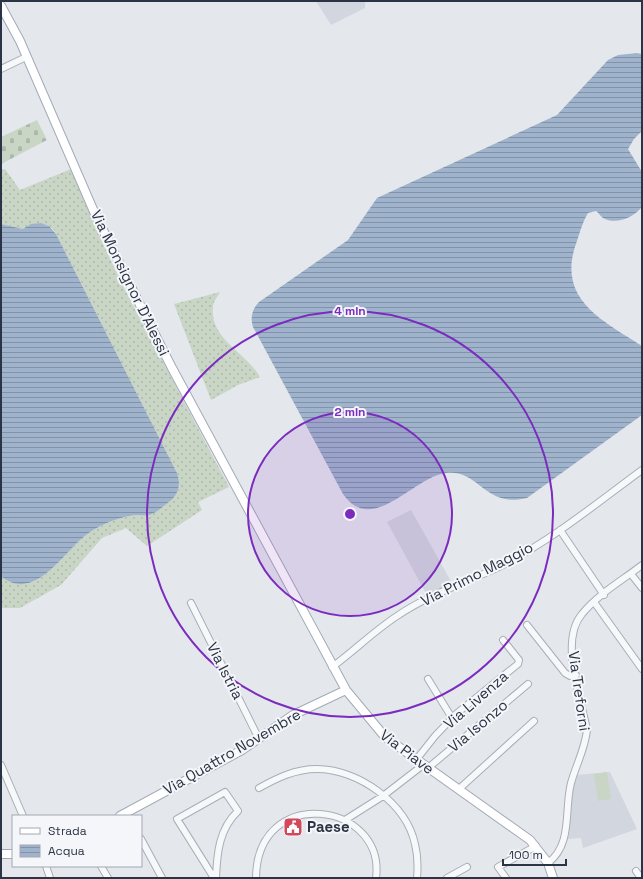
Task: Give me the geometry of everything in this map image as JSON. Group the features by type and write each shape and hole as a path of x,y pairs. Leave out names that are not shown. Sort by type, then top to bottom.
{"main road":[{"name":"Via Monsignor D'Alessi","path":"2,9 26,57 95,214 134,294 172,368 272,552"},
{"name":"Via Piave","path":"272,552 332,667 346,690 385,737 459,790 516,828 536,846 548,863 553,878"},
{"name":"Via Quattro Novembre","path":"122,815 259,739 293,715 346,690"},
{"path":"1,854 12,854"}],"street":[{"path":"1,69 26,57"},
{"name":"Via Primo Maggio","path":"332,667 401,613 452,586 501,566 560,530 642,470"},
{"path":"560,530 604,595"},
{"name":"Via Treforni","path":"548,863 559,852 565,835 571,784 586,739 587,730 572,652 573,634 579,618 594,602 642,565"},
{"path":"630,574 642,588"},
{"path":"594,602 642,669"},
{"name":"Via Istria","path":"191,603 259,739"},
{"path":"527,625 565,673 570,676 576,675"},
{"name":"Via Livenza","path":"422,764 435,736 452,718 518,664 519,660 503,640"},
{"path":"428,679 452,718"},
{"name":"Via Isonzo","path":"422,764 528,684"},
{"path":"459,790 534,721"},
{"path":"345,820 383,796 422,764"},
{"path":"1,765 23,815"},
{"path":"259,788 294,772 317,769 357,778 391,803 407,825 415,843 418,863 417,878"},
{"path":"225,792 238,811 229,819 222,836 217,856 215,878 177,819 225,792"},
{"path":"256,878 256,867 262,846 275,829 283,822 298,816 314,813 330,815 345,820 365,837 375,861 376,878"},
{"path":"142,841 162,878"},
{"path":"506,878 498,867 536,846"},
{"path":"46,867 50,878"},
{"path":"102,867 108,878"},
{"path":"447,878 467,867"},
{"path":"636,870 641,878"}],"shaded area":[{"path":"316,1 365,1 365,8 331,25"},
{"path":"411,510 453,585 428,597 387,522"},
{"path":"610,772 637,829 583,848 581,838 568,839 572,794 576,775"}],"green space":[{"path":"37,120 47,140 1,164 1,137"},
{"path":"5,169 20,190 71,169 97,231 124,288 229,487 198,502 202,510 147,546 126,528 102,538 61,585 20,608 1,608 1,576 11,582 19,584 30,583 39,579 55,566 78,542 95,529 119,518 135,515 148,515 156,512 175,496 178,490 179,480 177,473 54,230 43,224 31,225 23,229 1,224 1,170"},
{"path":"220,292 213,306 213,318 217,328 222,336 254,368 260,377 238,385 211,400 174,304"},
{"path":"607,772 611,799 598,801 594,774"}],"water":[{"path":"637,53 642,54 642,131 634,139 628,149 642,172 642,207 629,217 613,221 603,218 596,211 588,213 580,230 572,261 572,278 577,293 586,306 612,327 642,346 642,415 527,498 512,500 500,498 464,476 454,473 441,474 429,479 391,502 378,508 366,509 354,505 343,494 253,327 253,311 259,302 348,240 377,198 557,115 608,60 618,55"},
{"path":"41,223 49,226 56,234 177,473 179,484 177,492 173,498 155,513 150,515 125,517 100,526 78,542 47,573 29,583 18,584 1,576 1,224 23,229 31,224"}],"place":[{"name":"Paese","path":"293,827"}]}
